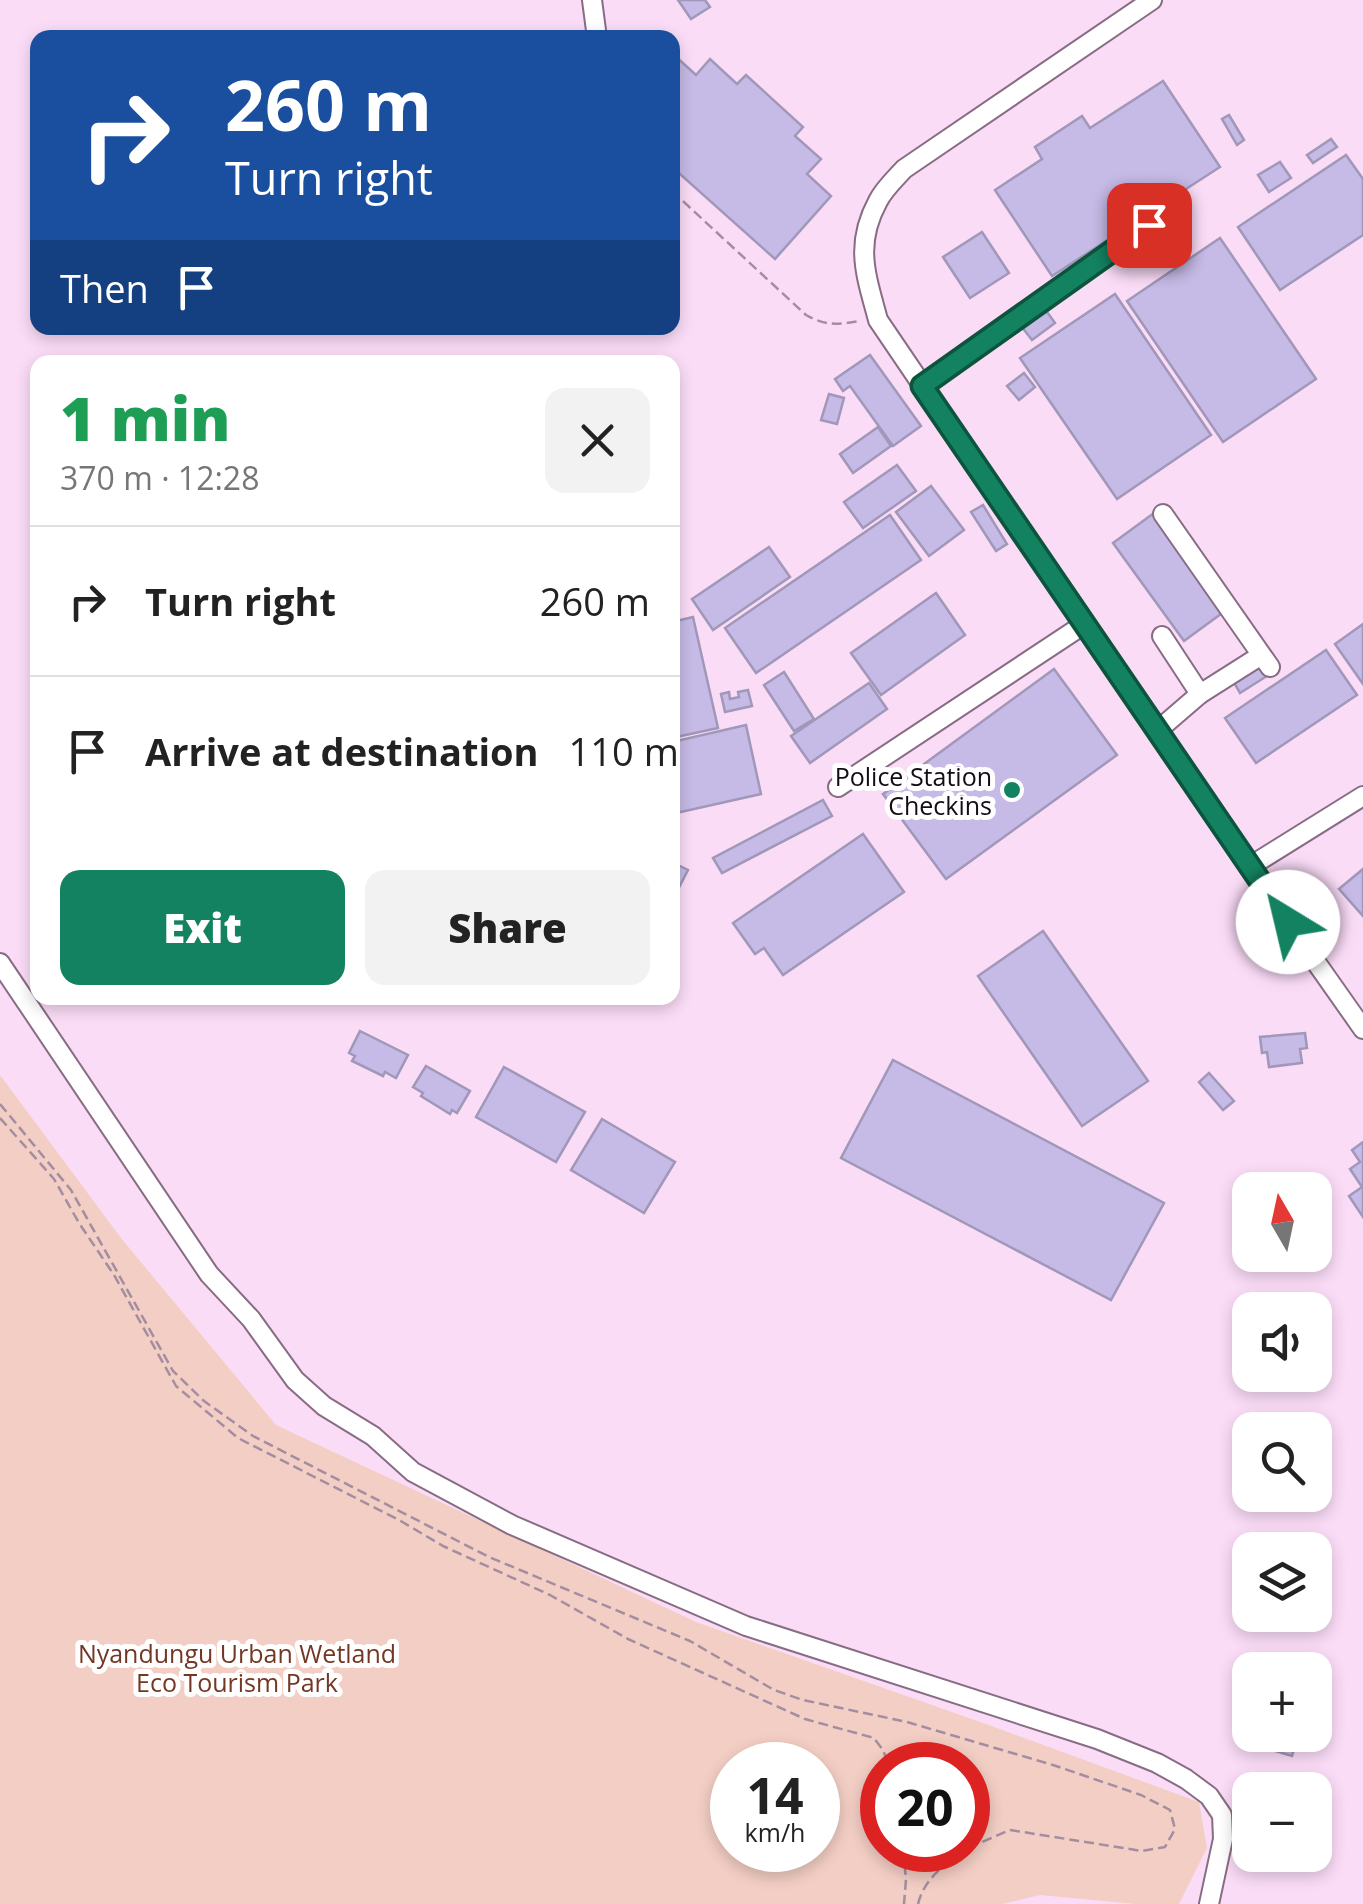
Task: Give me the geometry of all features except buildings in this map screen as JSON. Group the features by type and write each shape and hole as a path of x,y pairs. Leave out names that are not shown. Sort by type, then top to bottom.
{"street":[{"path":"592,0 595,30"},
{"path":"1152,0 904,169 878,199 864,238 863,266 878,320 1249,868 1363,1029"},
{"path":"922,386 1149,225"},
{"path":"1156,731 1200,694 1265,661 1162,514"},
{"path":"838,787 1083,625"},
{"path":"1162,636 1200,694"},
{"path":"1249,868 1363,796"},
{"path":"0,963 209,1274 251,1319 295,1380 324,1406 373,1436 414,1472 512,1526 746,1626 1157,1762 1208,1796 1222,1815 1223,1839 1209,1904"}],"path":[{"path":"680,198 806,315 832,324 878,320"},
{"path":"904,1904 905,1872"},
{"path":"918,1904 921,1892 937,1872"}],"green space":[{"name":"Nyandungu Urban Wetland Eco Tourism Park","path":"0,1075 121,1238 276,1425 696,1622 1199,1802 1207,1848 1179,1904 1040,1895 1002,1904 0,1904"}],"place":[{"name":"Police Station Checkins","path":"1012,790"}],"route":[{"path":"1149,225 922,386 1288,922"}]}
